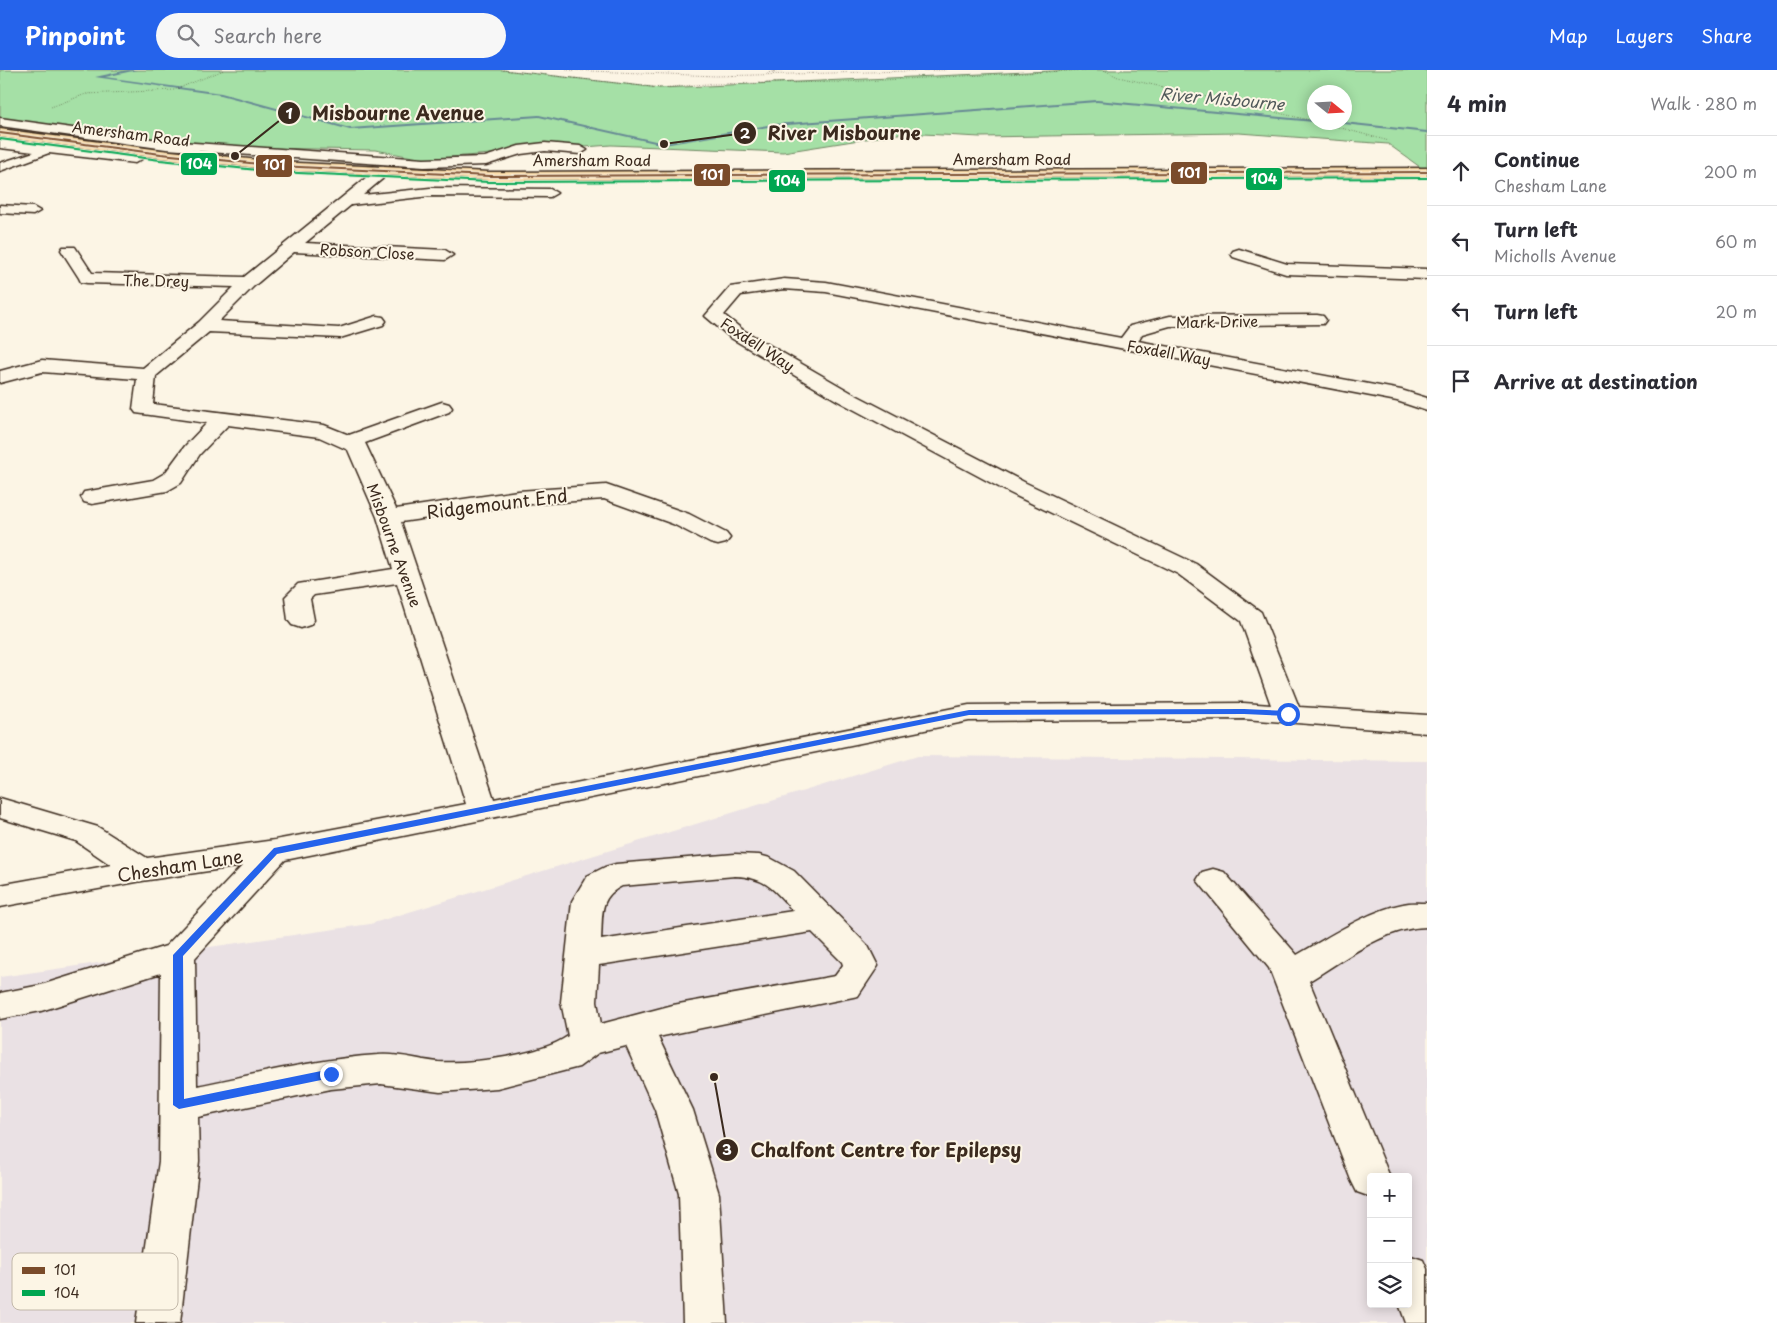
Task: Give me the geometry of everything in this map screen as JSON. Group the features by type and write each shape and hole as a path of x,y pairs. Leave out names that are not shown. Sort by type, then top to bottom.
{"highway":[{"name":"Amersham Road","path":"1,126 161,154 278,166 489,176 1427,172"}],"street":[{"path":"1,126 194,147 424,163 486,161 519,150 545,147 580,150"},
{"path":"0,144 49,151 130,158 148,158 161,154"},
{"path":"0,167 49,151"},
{"path":"0,377 42,366 146,374 204,326 248,282 382,172"},
{"path":"347,201 430,192 550,193"},
{"path":"0,209 33,211"},
{"name":"Robson Close","path":"290,247 445,255"},
{"name":"The Drey","path":"72,254 86,278 248,282"},
{"path":"1238,254 1282,268 1427,274"},
{"name":"Foxdell Way","path":"1288,714 1252,617 1187,569 1018,488 854,402 737,334 714,316 736,291 784,284 826,287 1401,396 1427,405"},
{"name":"Mark Drive","path":"1126,344 1136,330 1170,321 1317,320"},
{"path":"204,326 340,333 377,321"},
{"name":"Misbourne Avenue","path":"146,374 143,409 324,431 357,446 388,517 483,811"},
{"path":"348,442 442,408"},
{"path":"92,497 167,483 192,450 223,419"},
{"name":"Ridgemount End","path":"388,517 518,498 606,492 682,519 718,538"},
{"path":"301,620 297,598 307,589 406,574"},
{"name":"Chesham Lane","path":"0,896 142,870 274,851 969,713 1244,711 1427,724"},
{"path":"0,808 87,834 142,870"},
{"path":"0,1006 41,998 178,955 274,851"},
{"path":"179,1105 331,1074 381,1069 440,1077 497,1073 566,1057 587,1042 636,1029 720,1009 846,988 861,966 856,955 818,919 783,879 759,866 735,865 616,875 598,884 588,902 579,1002 587,1042"},
{"path":"1213,880 1284,963 1368,1173"},
{"path":"1289,976 1360,935 1405,915 1427,915"},
{"path":"582,955 818,919"},
{"path":"167,1253 179,1161 178,955"},
{"path":"636,1029 674,1110 699,1194 705,1323"},
{"path":"1412,1284 1427,1321"},
{"path":"158,1323 160,1310"}],"path":[{"path":"1,126 86,94 174,90 224,70"},
{"path":"503,70 660,88 706,84 852,82 1086,70"},
{"path":"566,70 757,75 946,70"},
{"path":"757,75 784,70"},
{"path":"1104,70 1118,77 1307,119"},
{"path":"1348,130 1389,141"}],"shaded area":[{"path":"918,756 1427,761 1427,1323 0,1323 0,977 370,924"}],"green space":[{"path":"0,70 503,70 660,88 1073,70 1427,70 1427,172 1388,144 1239,133 980,137 904,133 783,152 611,145 424,159 375,150 256,148 156,139 0,118"}],"waterway":[{"name":"River Misbourne","path":"135,70 97,77 221,94 350,129 539,116 664,144 774,125 1097,101 1307,120"},
{"name":"River Misbourne","path":"1352,124 1427,132"}],"transit line":[{"name":"101","path":"0,133 161,154 278,166 489,176 1427,172"},
{"name":"104","path":"0,139 160,160 277,172 489,182 1427,178"}],"place":[{"name":"River Misbourne","path":"664,144"},
{"name":"Misbourne Avenue","path":"235,156"},
{"name":"Chalfont Centre for Epilepsy","path":"714,1077"}],"route":[{"path":"331,1074 179,1105 178,955 274,851 969,713 1244,711 1288,714"}]}
